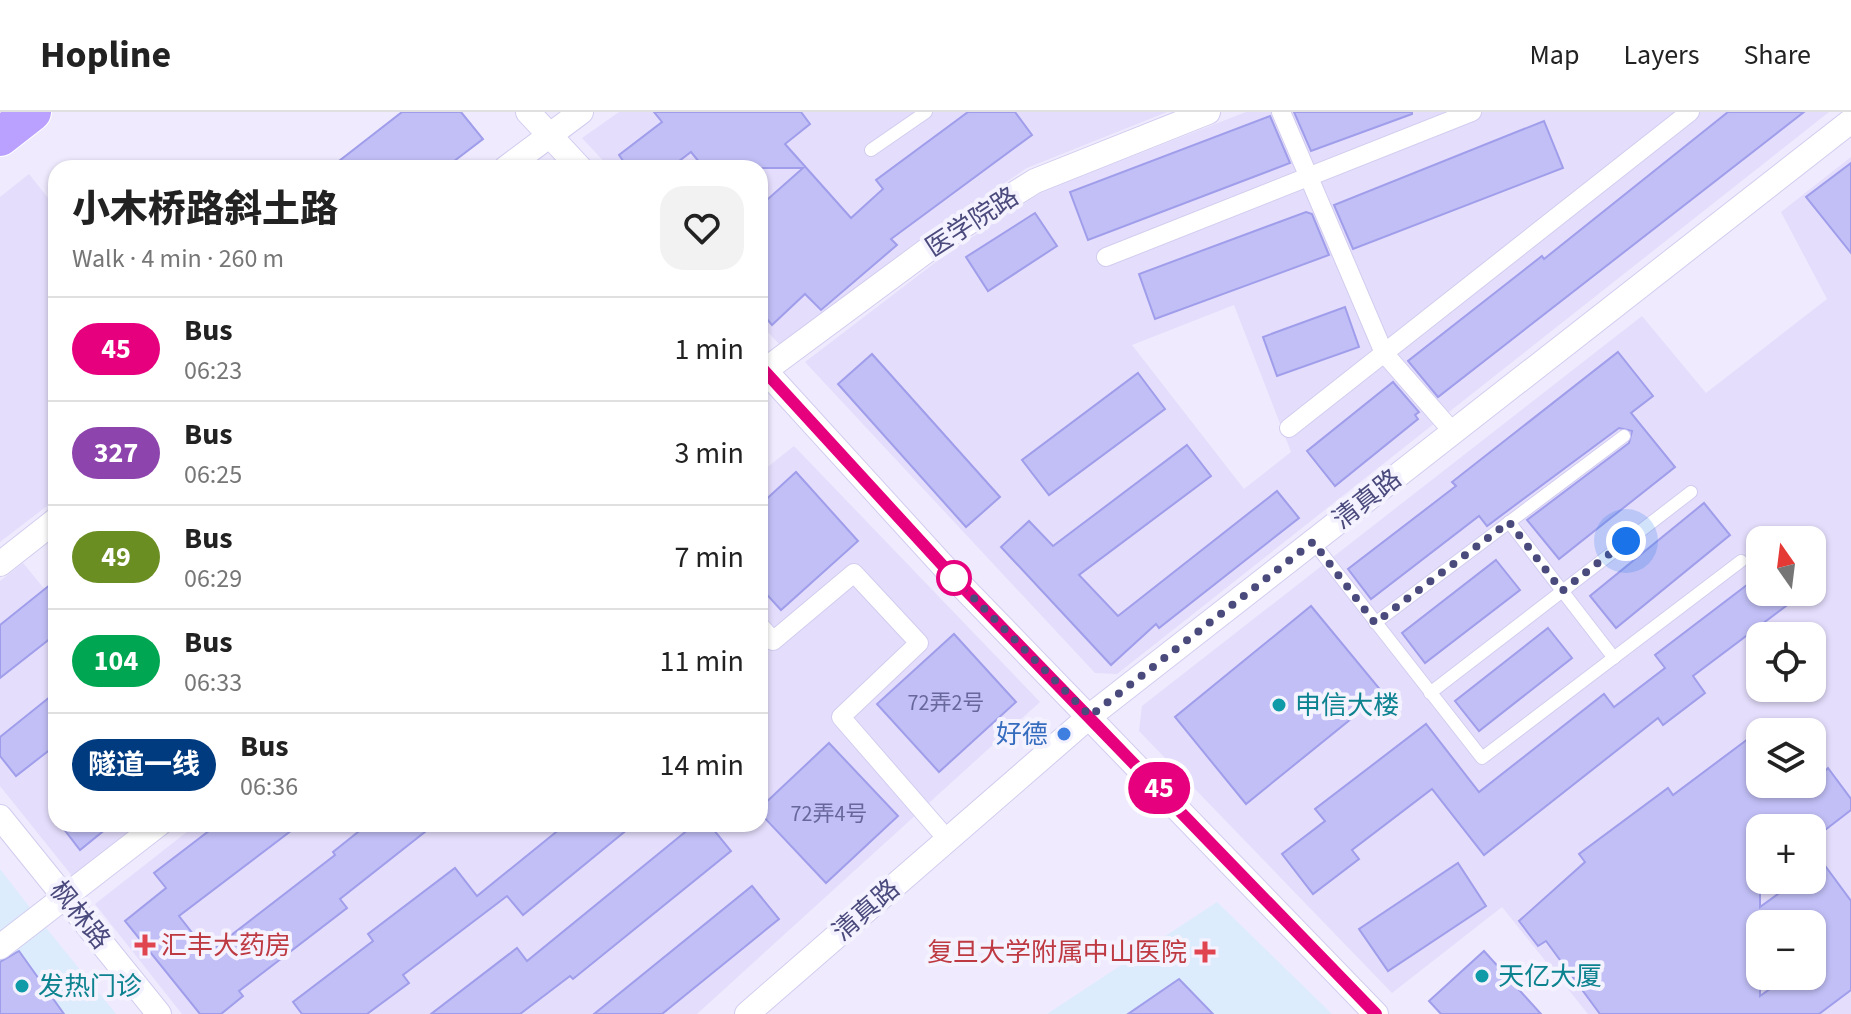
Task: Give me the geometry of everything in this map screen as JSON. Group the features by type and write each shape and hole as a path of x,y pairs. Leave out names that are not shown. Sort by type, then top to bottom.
{"main road":[{"path":"0,137 32,112"}],"street":[{"path":"528,112 573,160"},
{"path":"516,160 581,112"},
{"path":"1281,112 1384,353 1453,432"},
{"path":"1106,257 1472,112"},
{"path":"1289,428 1690,112"},
{"name":"医学院路","path":"768,366 945,237 1035,181 1198,114"},
{"name":"清真路","path":"747,1014 1090,716 1851,121"},
{"path":"768,376 956,580 1376,1014"},
{"path":"0,564 48,526"},
{"path":"768,635 773,641 854,573 919,643 841,717 947,839"},
{"name":"枫林路","path":"0,817 159,1014"},
{"path":"0,947 149,832"}],"lane":[{"path":"871,150 926,112"},
{"path":"1375,623 1624,436"},
{"path":"1430,693 1691,492"},
{"path":"1509,522 1614,658"},
{"path":"1313,542 1482,758 1741,561"}],"shaded area":[{"path":"619,112 1167,112 1027,168 912,245 781,346 768,332 768,160 603,160 582,138"},
{"path":"1246,112 1829,112 1117,674 1095,673 805,362 949,252 1045,190","holes":["1234,305 1291,452 1244,489 1132,345"]},
{"path":"1851,157 1851,1014 1588,1014 1502,907 1392,993 1139,731 1142,706 1642,316 1706,393 1827,299 1781,212"},
{"path":"29,174 48,198 48,505 0,542 0,197"},
{"path":"794,446 1040,702 697,1014 182,1014 95,904 187,832 768,832 768,467"},
{"path":"23,563 48,593 48,832 127,832 73,877 0,786 0,581"},
{"path":"0,869 38,918 116,1014 0,1014"},
{"name":"复旦大学附属中山医院","path":"1217,902 1332,1014 1047,1014"}],"building":[{"path":"402,112 461,112 483,139 455,160 340,160"},
{"path":"654,112 801,112 810,124 785,144 851,218 883,189 876,180 968,112 1015,112 1032,135 891,239 897,245 821,310 805,294 772,325 768,320 768,199 803,168 768,168 768,160 698,160 691,152 680,160 622,160 619,155 662,122"},
{"path":"1294,112 1412,112 1412,114 1311,151"},
{"path":"1728,112 1804,112 1438,397 1408,361 1542,256 1544,259"},
{"path":"1270,116 1290,163 1088,240 1070,192"},
{"path":"1544,121 1563,168 1353,249 1334,205"},
{"path":"1851,163 1851,253 1806,197"},
{"path":"1306,212 1312,214 1329,255 1155,319 1139,274"},
{"path":"1035,213 1057,246 988,291 966,257"},
{"path":"1345,307 1359,347 1277,376 1263,337"},
{"path":"1618,352 1653,396 1631,413 1675,467 1559,559 1527,520 1629,443 1632,431 1619,428 1487,526 1479,516 1371,599 1348,569 1456,486 1452,482"},
{"path":"872,354 1000,497 966,527 838,384"},
{"path":"1138,373 1165,409 1049,495 1022,460"},
{"path":"1393,382 1419,412 1415,415 1418,419 1335,486 1307,451"},
{"path":"1187,445 1211,476 1079,575 1118,616 1277,491 1299,518 1159,628 1156,624 1111,665 1001,547 1029,521 1053,546"},
{"path":"796,472 858,541 781,610 768,596 768,498"},
{"path":"1704,503 1730,535 1616,628 1590,596"},
{"path":"1496,560 1520,590 1425,663 1402,633"},
{"path":"48,586 48,640 0,678 0,625"},
{"path":"1746,586 1746,606 1786,606 1765,622 1746,622 1746,636 1693,676 1705,693 1663,725 1658,718 1484,855 1432,789 1352,850 1359,859 1313,894 1282,854 1325,821 1315,809 1426,724 1479,792 1604,694 1614,707 1665,668 1655,655"},
{"name":"申信大楼","path":"1311,606 1383,693 1246,804 1175,717"},
{"path":"1548,628 1572,658 1479,731 1455,701"},
{"path":"954,634 1016,702 939,772 877,704"},
{"path":"48,698 48,751 16,776 0,756 0,737"},
{"path":"1746,740 1746,798 1826,798 1828,768 1851,799 1851,810 1826,829 1826,814 1746,814 1746,894 1760,894 1760,907 1778,894 1826,894 1826,867 1851,901 1851,990 1819,1014 1600,1014 1546,941 1538,946 1519,921 1585,862 1579,854 1668,788 1673,795"},
{"path":"829,743 898,816 826,883 768,821 768,800"},
{"path":"66,832 102,832 80,850"},
{"path":"208,832 289,832 179,916 208,953 335,855 333,852 358,832 425,832 340,899 347,908 239,991 243,996 221,1014 200,1014 125,921 166,888 154,873"},
{"path":"556,832 624,832 523,915 507,896 403,975 409,983 367,1014 302,1014 293,1002 373,941 368,934 455,868 477,896"},
{"path":"685,832 716,832 731,851 573,979 570,976 520,1014 431,1014 517,948 527,961"},
{"path":"1458,863 1486,906 1388,971 1359,929"},
{"path":"752,886 779,919 662,1014 594,1014"},
{"name":"发热门诊","path":"19,951 64,1014 0,1014 0,962"},
{"name":"天亿大厦","path":"1484,951 1541,1014 1441,1014 1429,1001"},
{"path":"1179,979 1213,1014 1128,1014"}],"bus line":[{"name":"45","path":"768,375 956,580 1376,1014"}],"place":[{"name":"申信大楼","path":"1279,705"},
{"name":"好德","path":"1064,734"},
{"name":"汇丰大药房","path":"145,945"},
{"name":"复旦大学附属中山医院","path":"1205,952"},
{"name":"天亿大厦","path":"1482,976"},
{"name":"发热门诊","path":"22,986"}],"route":[{"path":"954,578 1090,716 1313,542 1375,623 1509,522 1562,591 1626,541"}]}
